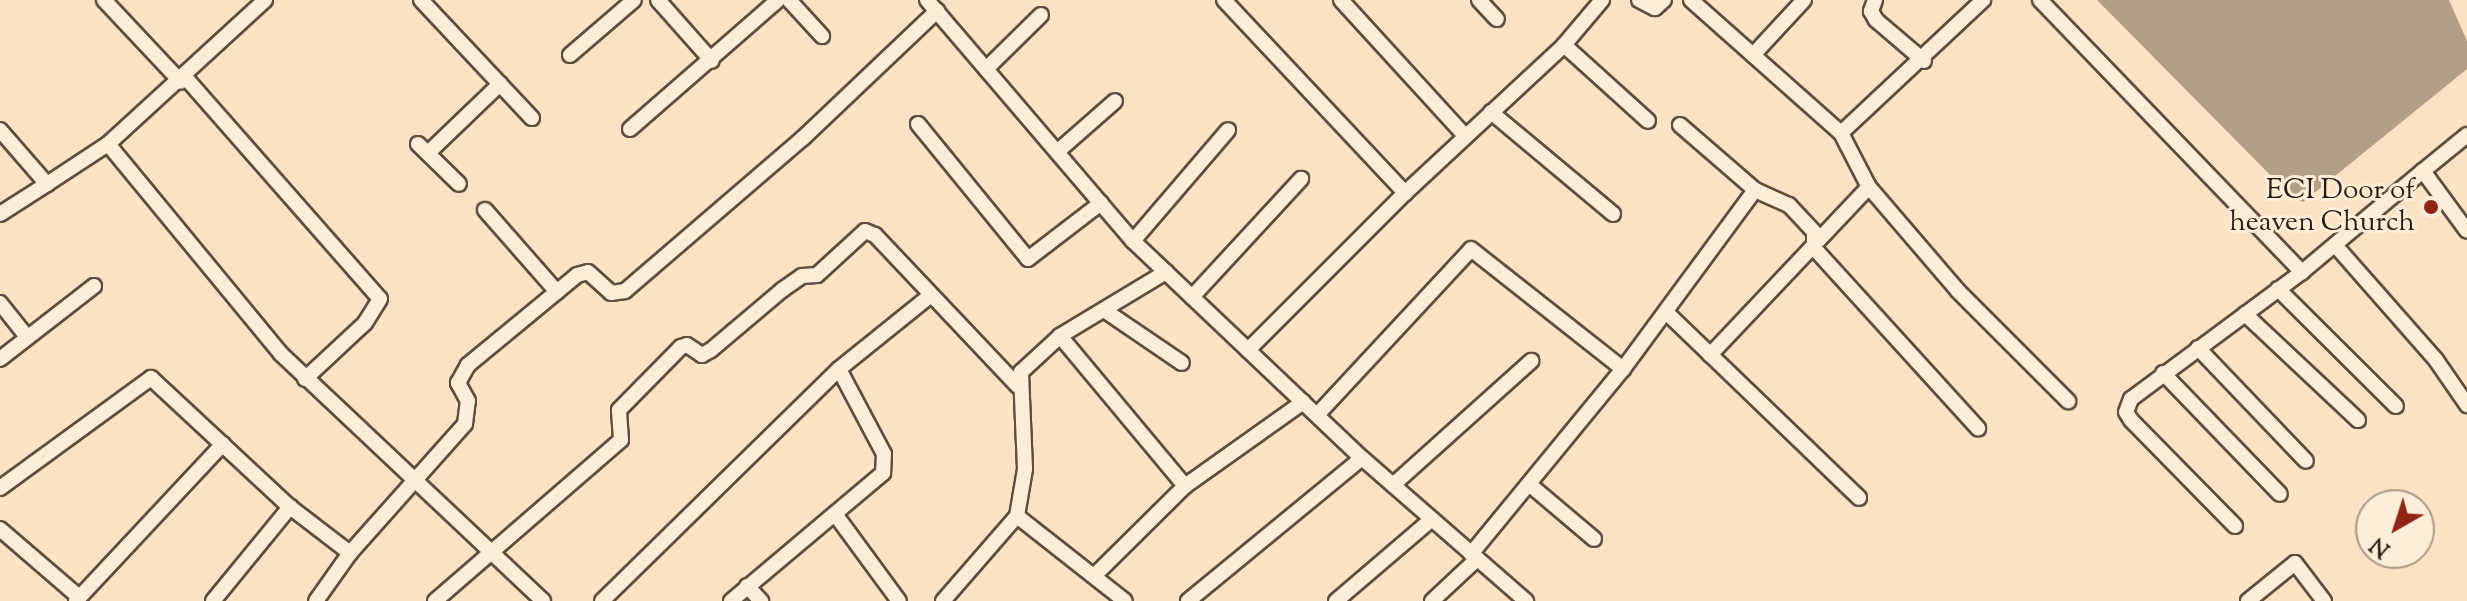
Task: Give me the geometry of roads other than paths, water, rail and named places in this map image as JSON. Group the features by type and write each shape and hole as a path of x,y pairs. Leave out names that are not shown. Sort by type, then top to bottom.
{"street":[{"path":"104,0 183,79 380,299 365,323 305,379"},
{"path":"0,214 108,144 183,79 265,0"},
{"path":"421,0 532,118"},
{"path":"570,55 634,0"},
{"path":"658,0 712,61"},
{"path":"630,129 712,61 778,0"},
{"path":"789,0 822,36"},
{"path":"1224,0 1405,193"},
{"path":"1341,0 1465,136"},
{"path":"1479,0 1497,19"},
{"path":"1248,350 1405,193 1564,45 1602,0"},
{"path":"1639,0 1655,8 1664,0"},
{"path":"1691,0 1841,133 1869,187 1958,291 2068,401"},
{"path":"1753,55 1804,0"},
{"path":"1875,0 1871,11 1876,20 1924,61"},
{"path":"1841,133 1924,61 1983,0"},
{"path":"2040,0 2302,272"},
{"path":"316,601 350,553 469,415 458,383 468,365 557,292 588,272 611,293 625,291 803,138 932,5 1133,241 1362,458 1526,601"},
{"path":"986,69 1041,15"},
{"path":"1564,45 1648,121"},
{"path":"459,184 423,149 500,84"},
{"path":"1057,152 1115,101"},
{"path":"1491,112 1613,214"},
{"path":"918,124 1028,259 1101,203"},
{"path":"1680,125 1755,190 1789,205 1814,232 1814,248 1978,428"},
{"path":"0,130 47,184"},
{"path":"1133,241 1228,130"},
{"path":"2235,526 2126,412 2131,399 2302,272 2467,135"},
{"path":"108,144 305,379 491,548 543,601"},
{"path":"2423,171 2467,231"},
{"path":"1192,297 1301,179"},
{"path":"1710,355 1869,187"},
{"path":"1432,601 1474,557 1623,369 1755,190"},
{"path":"485,210 557,292"},
{"path":"435,601 491,548 621,440 619,410 681,347 687,345 702,355 711,350 782,290 802,276 817,275 865,231 875,235 1018,386"},
{"path":"2335,245 2436,360 2467,405"},
{"path":"1317,415 1471,249 1623,369"},
{"path":"943,601 1017,516 1026,425 1018,386 1021,372 1060,336 1166,272"},
{"path":"0,359 94,286"},
{"path":"2278,289 2396,406"},
{"path":"602,601 839,369 931,295"},
{"path":"0,303 27,337"},
{"path":"1104,310 1182,363"},
{"path":"1666,312 1859,498"},
{"path":"2245,314 2358,420"},
{"path":"1060,336 1185,486"},
{"path":"2198,348 2306,461"},
{"path":"1393,485 1531,361"},
{"path":"731,601 880,480 884,454 839,369"},
{"path":"2163,373 2280,494"},
{"path":"0,488 151,378 290,507 350,553"},
{"path":"1094,576 1185,486 1303,402"},
{"path":"0,529 77,599 223,444"},
{"path":"1188,601 1362,458"},
{"path":"1529,484 1594,539"},
{"path":"213,601 290,507"},
{"path":"835,514 899,601"},
{"path":"1017,516 1125,601"},
{"path":"1336,601 1432,519"},
{"path":"2248,601 2295,563 2324,601"},
{"path":"747,586 761,601"}],"place":[{"name":"ECI Door of heaven Church","path":"2431,207"}]}
